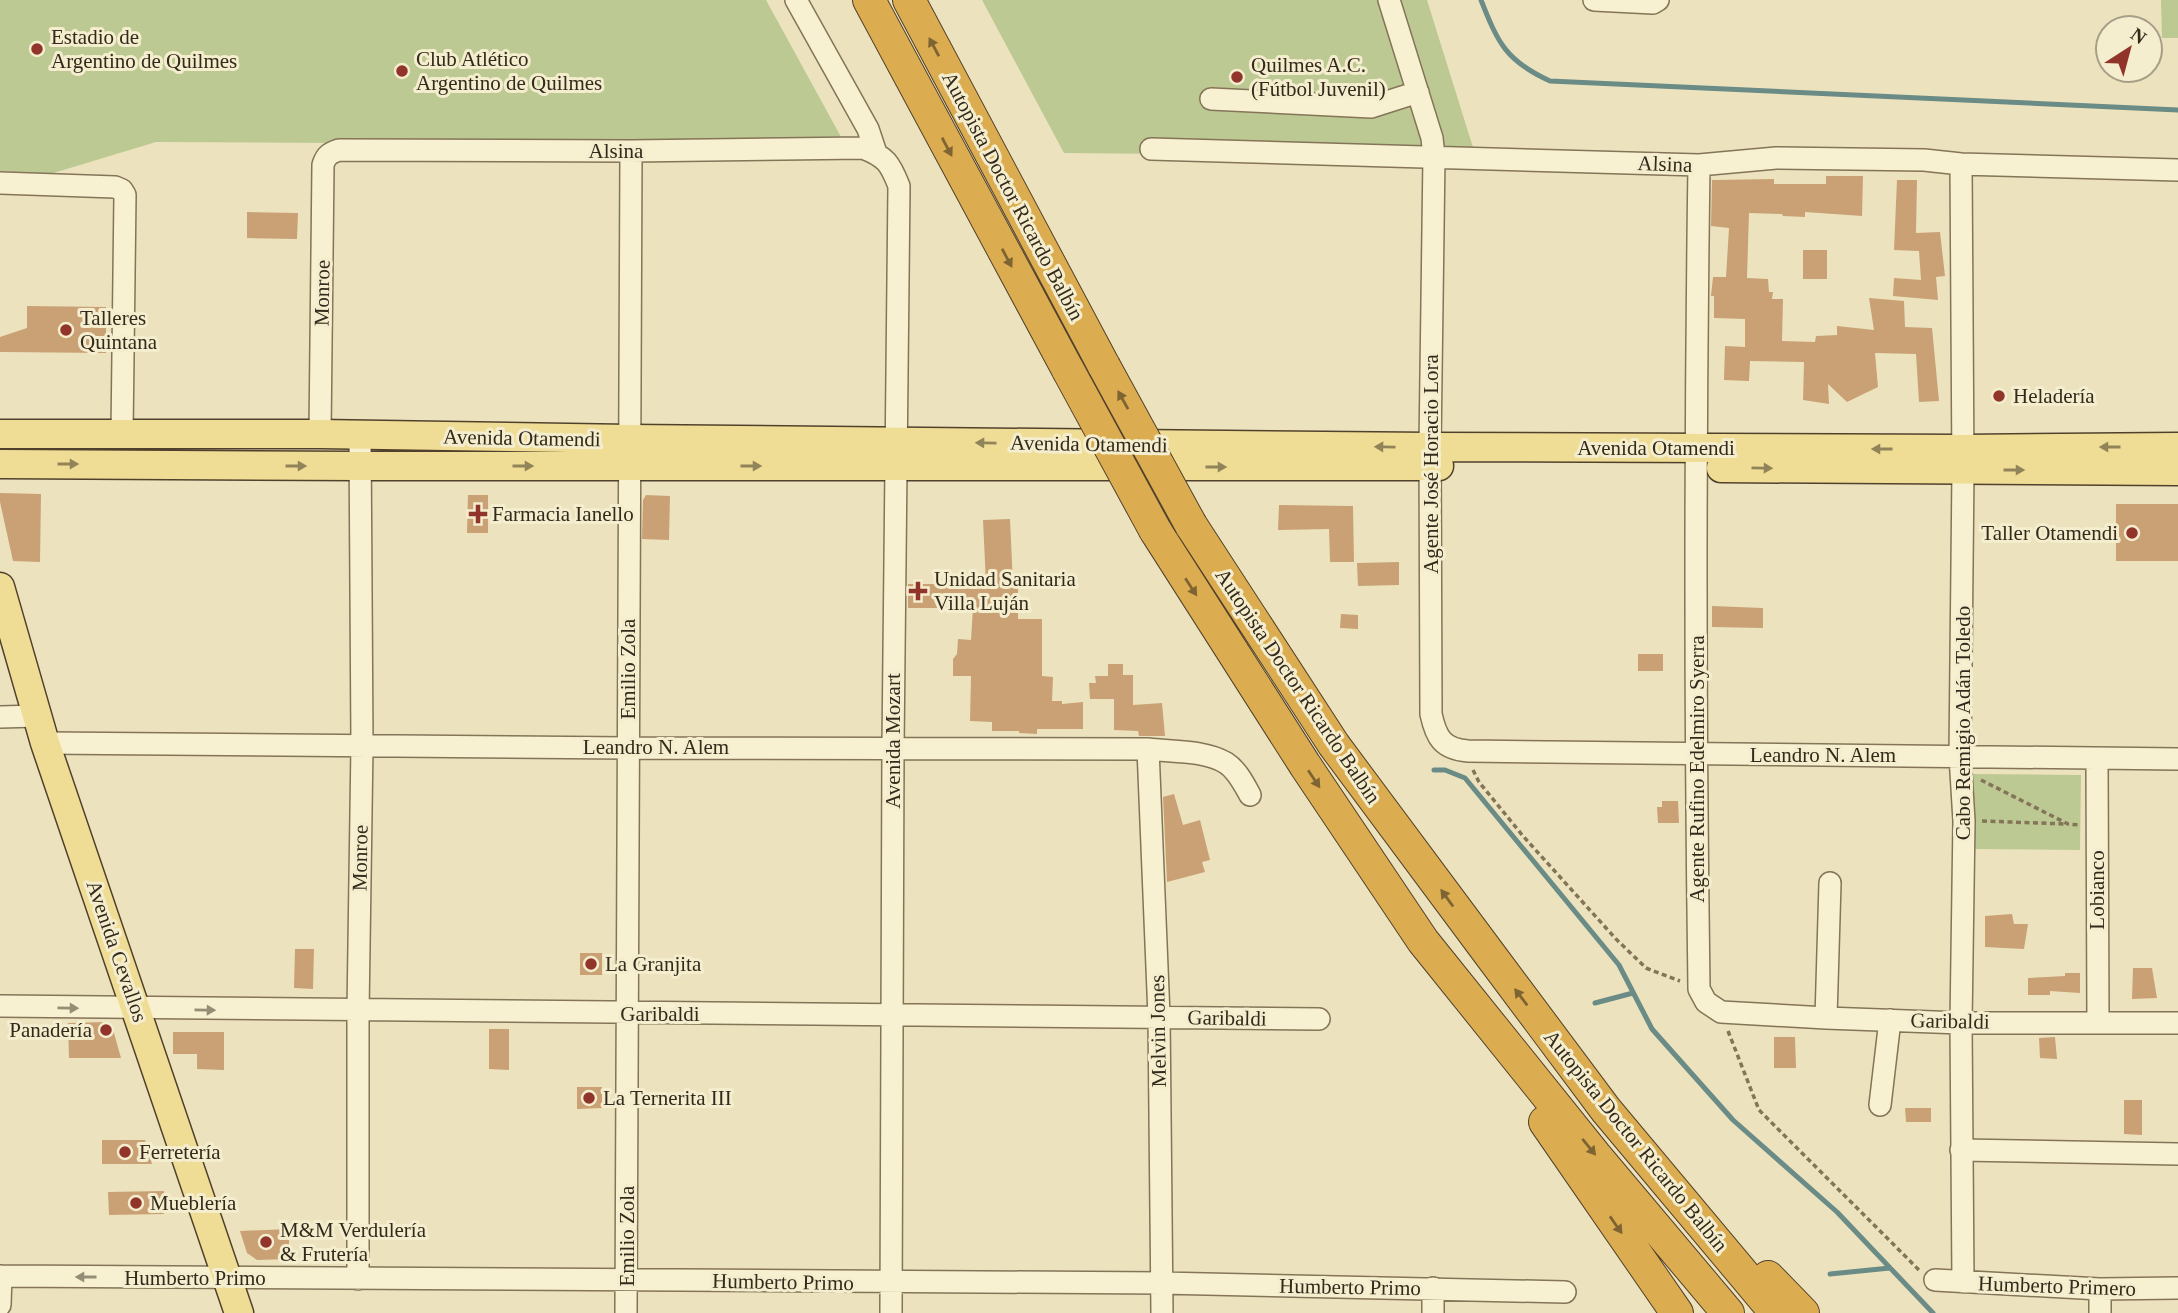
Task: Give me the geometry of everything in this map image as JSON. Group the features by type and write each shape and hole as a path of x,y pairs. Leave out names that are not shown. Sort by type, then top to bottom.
{"highway":[{"name":"Autopista Doctor Ricardo Balbín","path":"869,0 1154,530 1305,765 1423,941 1586,1145 1728,1313"},
{"name":"Autopista Doctor Ricardo Balbín","path":"909,0 1191,525 1334,745 1606,1110 1776,1313"},
{"path":"1423,941 1677,1313"},
{"path":"1606,1110 1803,1313"}],"main road":[{"name":"Avenida Otamendi","path":"0,434 320,434 629,453"},
{"name":"Avenida Otamendi","path":"1963,459 2178,447"},
{"name":"Avenida Otamendi","path":"0,464 360,466 629,453 1963,459 2178,471"},
{"name":"Avenida Cevallos","path":"0,587 41,730 239,1313"}],"street":[{"path":"796,0 868,130 876,153"},
{"name":"Agente José Horacio Lora","path":"1389,0 1432,138 1434,156 1430,714 1434,731 1445,745 1468,751"},
{"path":"1594,0 1653,3 1658,0"},
{"path":"1210,99 1371,107 1418,92"},
{"name":"Alsina","path":"330,153 339,150 631,151 863,148 876,153"},
{"name":"Alsina","path":"1151,149 1699,165 1776,158 1924,160 1961,164 2178,170"},
{"name":"Emilio Zola","path":"626,1313 631,151"},
{"name":"Monroe","path":"320,434 323,165 330,153"},
{"name":"Avenida Mozart","path":"876,153 893,170 899,186 891,1313"},
{"name":"Cabo Remigio Adán Toledo","path":"1961,164 1963,1282"},
{"name":"Agente Rufino Edelmiro Syerra","path":"1699,165 1695,458 1695,754 1699,989"},
{"path":"0,183 115,187 125,195 122,434"},
{"name":"Monroe","path":"358,1279 362,745 360,436"},
{"name":"Leandro N. Alem","path":"0,718 41,730 362,745 1148,749 1205,755 1227,764 1250,795"},
{"name":"Melvin Jones","path":"1148,749 1159,1016 1161,1313"},
{"name":"Leandro N. Alem","path":"1468,751 1695,754 1960,763 2097,759 2178,760"},
{"name":"Lobianco","path":"2097,759 2098,1021"},
{"path":"1826,1018 1830,883"},
{"path":"1699,989 1706,1002 1721,1012"},
{"name":"Garibaldi","path":"0,1006 358,1012 1319,1019"},
{"name":"Garibaldi","path":"1721,1012 1961,1023 2178,1023"},
{"path":"1880,1105 1890,1020"},
{"path":"1961,1150 2178,1154"},
{"path":"0,1276 0,1305"},
{"name":"Humberto Primo","path":"0,1276 1162,1283 1565,1292"},
{"name":"Humberto Primero","path":"1935,1280 2100,1289 2178,1288"},
{"path":"1433,1288 1433,1313"},
{"path":"2100,1289 2100,1313"}],"path":[{"path":"1468,751 1479,782 1523,836 1616,939 1646,968 1699,989"},
{"path":"1960,763 2068,824"},
{"path":"1964,821 2097,827"},
{"path":"1721,1012 1759,1110 1922,1273 1935,1280"}],"green space":[{"name":"Club Atlético Argentino de Quilmes","path":"0,0 766,0 846,146 156,142 47,175 0,171"},
{"name":"Quilmes A.C. (Fútbol Juvenil)","path":"982,0 1427,0 1476,157 1064,153"},
{"path":"2161,0 2178,0 2178,38 2164,38 2164,14 2161,14"},
{"path":"1972,774 2081,775 2080,850 1971,849"}],"building":[{"path":"1826,176 1863,176 1862,216 1805,212 1805,217 1749,213 1747,278 1768,279 1769,292 1773,292 1772,299 1783,299 1782,341 1815,342 1816,336 1837,335 1837,326 1874,330 1869,298 1904,301 1905,327 1932,328 1939,401 1919,402 1916,354 1875,353 1878,387 1847,402 1828,384 1829,404 1803,400 1804,362 1750,361 1749,381 1724,380 1725,346 1745,347 1745,319 1714,318 1714,296 1711,296 1713,277 1726,277 1729,228 1711,226 1712,180 1774,179 1774,184 1826,184"},
{"path":"1897,180 1917,180 1916,233 1940,232 1945,276 1936,277 1938,300 1893,296 1894,278 1921,280 1919,251 1894,250"},
{"path":"247,212 298,213 297,239 247,238"},
{"path":"1803,250 1827,250 1827,279 1803,279"},
{"name":"Talleres Quintana","path":"27,306 106,307 106,353 0,352 0,337 27,328"},
{"path":"0,493 41,494 40,562 13,561"},
{"name":"Farmacia Ianello","path":"468,495 488,495 488,533 467,533"},
{"path":"646,495 670,496 669,540 642,539 643,500"},
{"path":"2116,504 2178,504 2178,561 2116,561"},
{"path":"1279,505 1353,506 1354,562 1330,562 1329,529 1278,530"},
{"path":"1010,519 1013,584 1018,584 1018,619 1042,619 1042,676 1053,677 1052,701 1062,701 1062,704 1083,702 1083,729 1037,729 1037,734 1019,733 992,731 992,722 970,721 971,676 953,676 953,659 957,654 958,639 971,640 973,608 908,608 908,584 986,584 983,520"},
{"path":"1399,562 1399,585 1358,586 1357,563"},
{"path":"1712,606 1763,608 1763,628 1712,627"},
{"path":"1341,614 1358,615 1358,629 1340,628"},
{"path":"1638,654 1663,654 1663,671 1638,671"},
{"path":"1108,664 1123,664 1123,675 1133,675 1133,705 1162,703 1165,736 1139,736 1138,731 1114,730 1114,699 1090,699 1089,683 1096,683 1095,676 1108,676"},
{"path":"1174,794 1183,825 1200,820 1210,860 1202,862 1205,872 1167,882 1163,797"},
{"path":"1662,801 1678,801 1679,823 1658,823 1657,807 1662,807"},
{"path":"2012,914 2014,924 2028,924 2024,949 1985,947 1985,916"},
{"path":"295,949 314,949 313,989 294,988"},
{"name":"La Granjita","path":"580,953 602,953 602,975 580,975"},
{"path":"2133,968 2152,968 2157,998 2132,999"},
{"path":"2065,973 2080,973 2080,993 2050,991 2050,995 2028,995 2028,978 2065,976"},
{"path":"106,1022 112,1026 121,1058 69,1058 68,1023"},
{"path":"489,1029 509,1029 509,1070 489,1069"},
{"path":"173,1032 224,1032 224,1070 197,1069 197,1054 173,1054"},
{"path":"1774,1037 1795,1037 1796,1068 1774,1068"},
{"path":"2055,1037 2057,1059 2040,1058 2039,1038"},
{"name":"La Ternerita III","path":"577,1087 602,1087 602,1108 577,1109"},
{"path":"2124,1100 2142,1100 2142,1135 2124,1134"},
{"path":"1905,1108 1931,1108 1931,1122 1906,1122"},
{"name":"Ferretería","path":"102,1140 145,1140 152,1164 102,1164"},
{"name":"Mueblería","path":"164,1191 164,1214 109,1215 108,1192"},
{"name":"M&M Verdulería & Frutería","path":"289,1229 289,1259 257,1260 247,1253 240,1231"}],"waterway":[{"path":"1481,0 1505,49 1523,66 1550,81 2178,110"},
{"path":"1434,770 1445,770 1465,778 1619,965 1652,1029 1733,1120 1837,1212 1933,1313"},
{"path":"1595,1003 1633,993"},
{"path":"1830,1274 1890,1268"}],"place":[{"name":"Estadio de Argentino de Quilmes","path":"37,49"},
{"name":"Club Atlético Argentino de Quilmes","path":"402,71"},
{"name":"Quilmes A.C. (Fútbol Juvenil)","path":"1237,77"},
{"name":"Talleres Quintana","path":"66,330"},
{"name":"Heladería","path":"1999,396"},
{"name":"Farmacia Ianello","path":"478,514"},
{"name":"Taller Otamendi","path":"2132,533"},
{"name":"Unidad Sanitaria Villa Luján","path":"918,591"},
{"name":"La Granjita","path":"591,964"},
{"name":"Panadería","path":"106,1030"},
{"name":"La Ternerita III","path":"589,1098"},
{"name":"Ferretería","path":"125,1152"},
{"name":"Mueblería","path":"136,1203"},
{"name":"M&M Verdulería & Frutería","path":"266,1242"}]}
